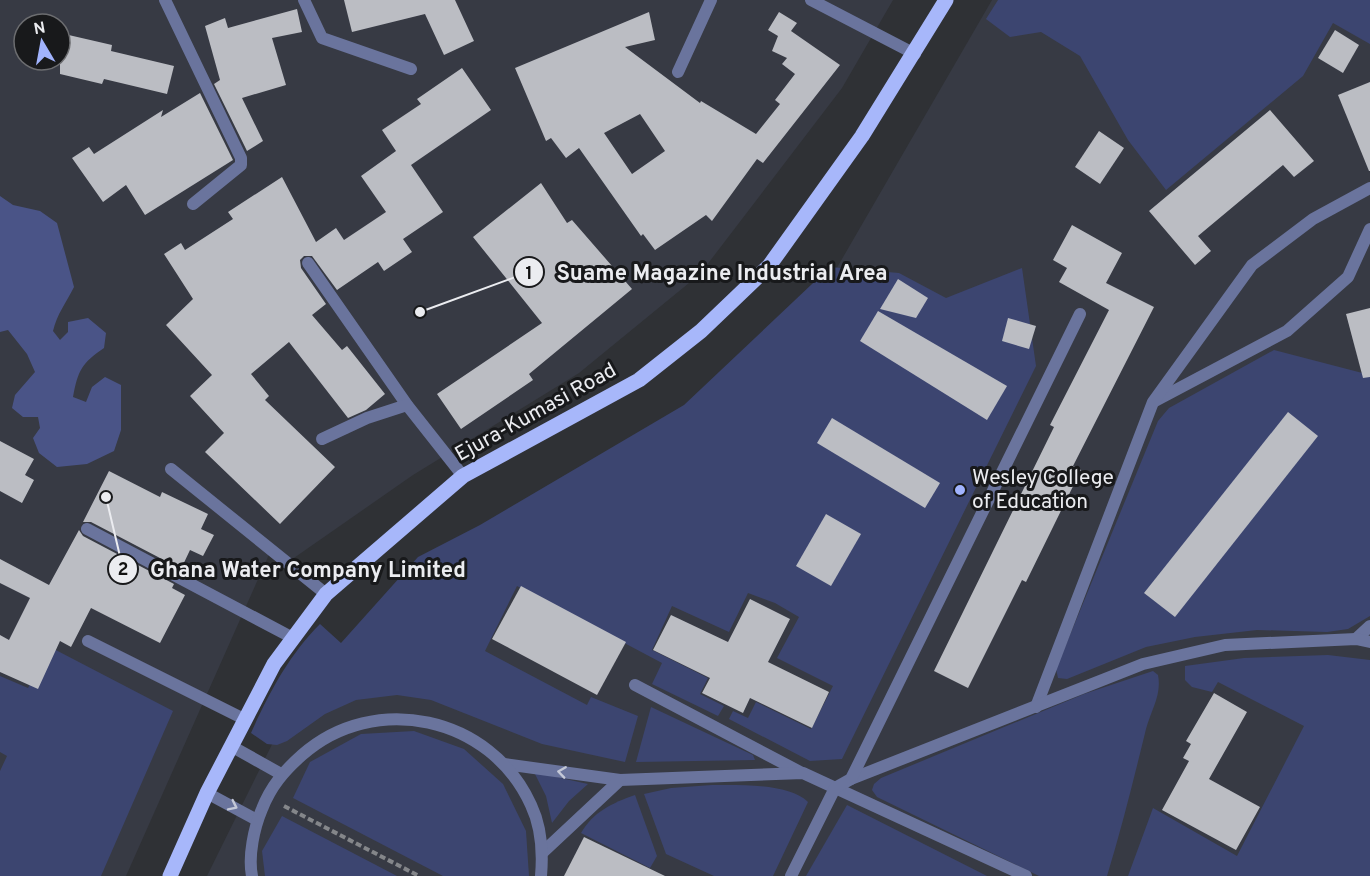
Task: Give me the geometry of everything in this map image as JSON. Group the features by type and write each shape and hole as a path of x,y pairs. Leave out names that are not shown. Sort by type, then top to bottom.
{"main road":[{"name":"Ejura-Kumasi Road","path":"170,876 207,793 274,664 326,594 463,476 639,381 701,331 769,266 862,136 915,54 946,0"}],"lane":[{"path":"173,0 164,0 242,158 241,165 193,204"},
{"path":"304,0 322,38 411,69"},
{"path":"678,72 711,0"},
{"path":"811,0 915,54"},
{"path":"1036,707 1153,402 1252,265 1313,219 1370,188"},
{"path":"1153,402 1195,382 1287,331 1348,277 1370,229"},
{"path":"308,263 407,405 463,476"},
{"path":"851,779 1080,314"},
{"path":"322,439 367,418 407,405"},
{"path":"171,469 326,594"},
{"path":"87,529 293,639"},
{"path":"1356,639 1370,626"},
{"path":"791,876 835,788 851,779 1143,664 1225,645 1356,639 1370,642"},
{"path":"88,641 246,720"},
{"path":"634,685 803,773 1026,876"},
{"path":"252,876 250,866 257,820 266,797 281,774 319,740 366,721 416,719 464,734 504,764 531,805 543,852 541,876"},
{"path":"231,746 281,774"},
{"path":"504,764 620,780 803,773"},
{"path":"543,852 620,780"},
{"path":"207,793 257,820"}],"path":[{"path":"266,797 419,876"}],"shaded area":[{"path":"0,0 893,0 842,88 700,274 579,373 413,475 291,560 271,550 126,876 0,876"},
{"name":"Wesley College of Education","path":"992,0 1370,0 1370,876 207,876 288,712 676,416 831,278"},
{"path":"998,0 1370,0 1370,44 1333,23 1303,76 1166,190 1128,140 1080,56 1041,32 1010,37 986,19"},
{"path":"0,196 13,205 40,211 57,223 74,287 59,314 53,331 60,340 68,332 68,322 88,318 106,333 104,348 82,368 73,397 86,402 92,387 105,377 121,385 121,430 114,451 87,464 57,467 39,453 33,438 40,428 38,417 23,417 12,408 15,395 35,372 27,354 8,330 0,332"},
{"path":"830,267 899,273 946,298 1022,268 1036,366 842,759 810,761 729,719 733,711 748,718 756,702 811,729 833,686 777,658 799,617 775,603 748,593 729,632 672,606 652,650 708,678 700,694 724,706 718,716 652,684 662,663 517,586 485,651 587,705 591,697 638,716 625,762 542,744 431,700 397,695 356,700 325,714 287,741 277,745 267,744 251,733 281,675 299,648 320,624 341,643 418,557 480,525 684,405"},
{"path":"1274,350 1370,375 1370,616 1348,629 1327,632 1257,630 1195,637 1146,647 1067,679 1058,678 1056,669 1158,421 1169,408"},
{"path":"50,647 173,711 101,876 0,876 0,771 7,756 0,752 0,676 28,688"},
{"path":"1328,655 1370,660 1370,876 1128,876 1153,808 1237,856 1304,726 1218,682 1212,692 1192,687 1185,680 1185,666 1244,658"},
{"path":"1153,671 1158,675 1159,689 1146,729 1107,876 1039,876 877,797 872,790 874,784 881,778 1084,694"},
{"path":"651,707 753,755 755,760 636,762"},
{"path":"414,731 464,749 503,784 526,831 529,876 443,876 293,798 310,762 361,734"},
{"path":"534,772 588,784 569,801 552,823 546,796"},
{"path":"712,785 776,788 789,791 808,802 773,876 714,876 666,854 644,794 671,788"},
{"path":"635,795 657,856 650,868 581,833 591,819 604,809"},
{"path":"847,805 987,876 806,876"},
{"path":"282,816 397,876 265,876 262,851"}],"building":[{"path":"344,0 455,0 474,41 444,55 425,14 352,32"},
{"path":"297,9 302,32 272,38 286,85 242,98 263,141 247,151 214,84 220,80 205,26 225,18 228,28"},
{"path":"649,12 655,40 625,47 700,103 701,101 756,134 780,104 775,100 795,74 782,64 787,58 772,51 778,36 768,30 779,12 797,23 791,31 840,65 763,163 757,159 712,221 706,215 655,250 643,234 641,236 579,148 566,158 551,138 546,141 515,68","holes":["640,114 665,151 632,174 604,133"]},
{"path":"1335,30 1359,45 1343,73 1318,58"},
{"path":"72,36 112,45 111,51 174,66 167,94 104,79 102,84 60,74 60,72 72,72"},
{"path":"462,68 491,110 411,165 443,212 403,239 412,252 384,271 378,262 337,290 312,256 304,256 300,260 301,268 326,304 312,315 342,350 347,346 385,394 366,410 348,418 289,342 251,374 269,396 265,400 335,467 280,524 205,452 224,433 190,396 212,375 166,325 193,299 164,254 181,243 185,250 233,219 228,212 282,177 316,242 336,228 344,240 386,212 361,176 396,151 382,130 421,104 417,99"},
{"path":"1370,82 1370,171 1369,171 1338,95"},
{"path":"200,93 233,160 145,215 126,185 103,202 72,158 89,147 94,154 163,110 161,117"},
{"path":"1270,110 1314,161 1294,177 1283,165 1198,236 1211,251 1195,265 1149,211"},
{"path":"1099,131 1124,148 1100,184 1075,167"},
{"path":"541,183 567,223 572,220 632,289 529,374 533,380 461,429 437,394 542,323 473,237"},
{"path":"1072,225 1122,253 1106,283 1154,307 1073,466 1081,470 1026,582 1022,580 968,688 934,671 1054,427 1050,425 1109,310 1059,282 1067,268 1053,260"},
{"path":"898,279 928,298 916,318 880,309"},
{"path":"1370,308 1370,377 1363,378 1346,314"},
{"path":"878,311 1007,386 987,420 860,341"},
{"path":"1008,318 1036,326 1029,349 1002,341"},
{"path":"1288,412 1318,436 1175,617 1144,593"},
{"path":"832,418 940,483 925,508 817,443"},
{"path":"0,441 34,459 25,475 34,480 22,503 0,491"},
{"path":"109,471 160,497 162,492 208,514 201,529 214,535 203,556 190,550 181,569 91,522 83,522"},
{"path":"826,514 861,534 831,586 796,566"},
{"path":"79,530 83,536 174,584 172,588 185,595 160,643 91,608 71,647 60,641 38,689 0,672 0,635 9,640 30,598 0,583 0,559 49,585"},
{"path":"521,586 626,642 597,695 492,639"},
{"path":"750,599 790,619 768,662 829,692 812,728 750,698 743,713 702,693 710,678 653,650 671,615 728,642"},
{"path":"1214,693 1247,712 1209,779 1260,807 1236,850 1162,810 1189,761 1183,758 1191,744 1186,741"},
{"path":"584,837 665,876 564,876"}],"place":[{"name":"Suame Magazine Industrial Area","path":"420,312"},
{"name":"Wesley College of Education","path":"960,490"},
{"name":"Ghana Water Company Limited","path":"106,497"}]}
